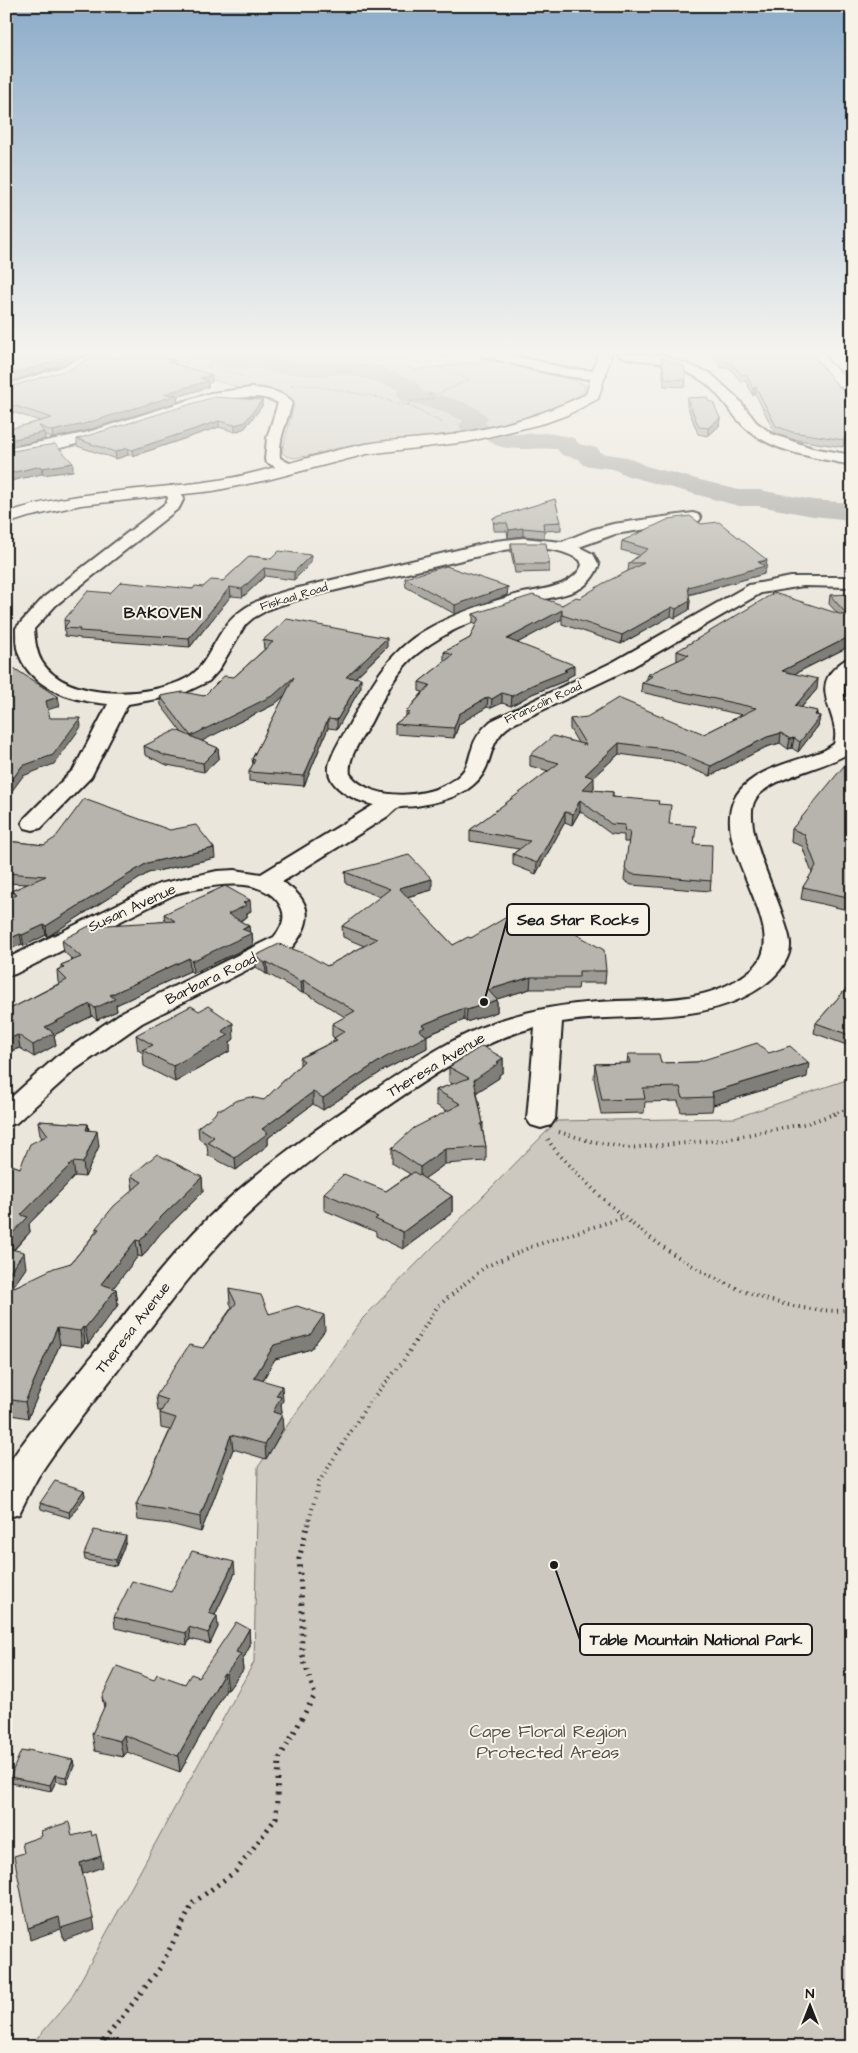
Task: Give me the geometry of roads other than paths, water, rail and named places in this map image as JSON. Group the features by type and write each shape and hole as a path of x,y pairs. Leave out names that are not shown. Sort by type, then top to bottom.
{"main road":[{"path":"6,519 23,513 81,500 172,491 231,482 368,449"}],"street":[{"path":"6,454 31,449"},
{"path":"272,449 273,460 290,469"},
{"path":"800,449 852,460"},
{"name":"Fiskaal Road","path":"172,491 176,498 173,505 16,629 31,663 46,678 83,695 121,699 150,696 195,682 208,672 232,628 241,618 256,608 277,601 367,576 496,546 534,543 567,546 603,532 626,526 693,518"},
{"name":"Francolin Road","path":"567,546 582,553 590,561 590,570 583,579 572,586 495,606 471,616 420,642 394,666 347,747 339,772 345,782 355,791 371,798 392,801 435,796 468,780 478,768 485,737 493,728 507,719 565,694 602,675 756,588 772,583 795,581 852,582"},
{"name":"Theresa Avenue","path":"6,1504 30,1462 146,1310 200,1244 256,1191 359,1113 467,1044 493,1032 549,1016 610,1009 676,1009 703,1004 741,989 764,973 773,962 778,946 772,915 744,837 740,812 744,800 752,790 767,780 816,761 847,744 851,734 850,722 836,693 836,683 838,675 852,663"},
{"path":"33,823 83,772 121,699"},
{"path":"265,882 380,811 392,801"},
{"name":"Susan Avenue","path":"6,968 167,888 186,883 228,877 265,882"},
{"name":"Barbara Road","path":"6,1117 66,1063 133,1017 283,942 293,932 296,921 294,909 281,892 265,882"},
{"path":"542,1122 549,1016"}],"waterway":[{"path":"570,449 588,453 592,460 618,462 637,471 739,498 759,498 813,508 852,512"}],"place":[{"name":"Sea Star Rocks","path":"484,1002"},
{"name":"Table Mountain National Park","path":"554,1565"}],"district":[{"name":"BAKOVEN","path":"163,613"}],"park label":[{"name":"Cape Floral Region Protected Areas","path":"548,1741"}]}
